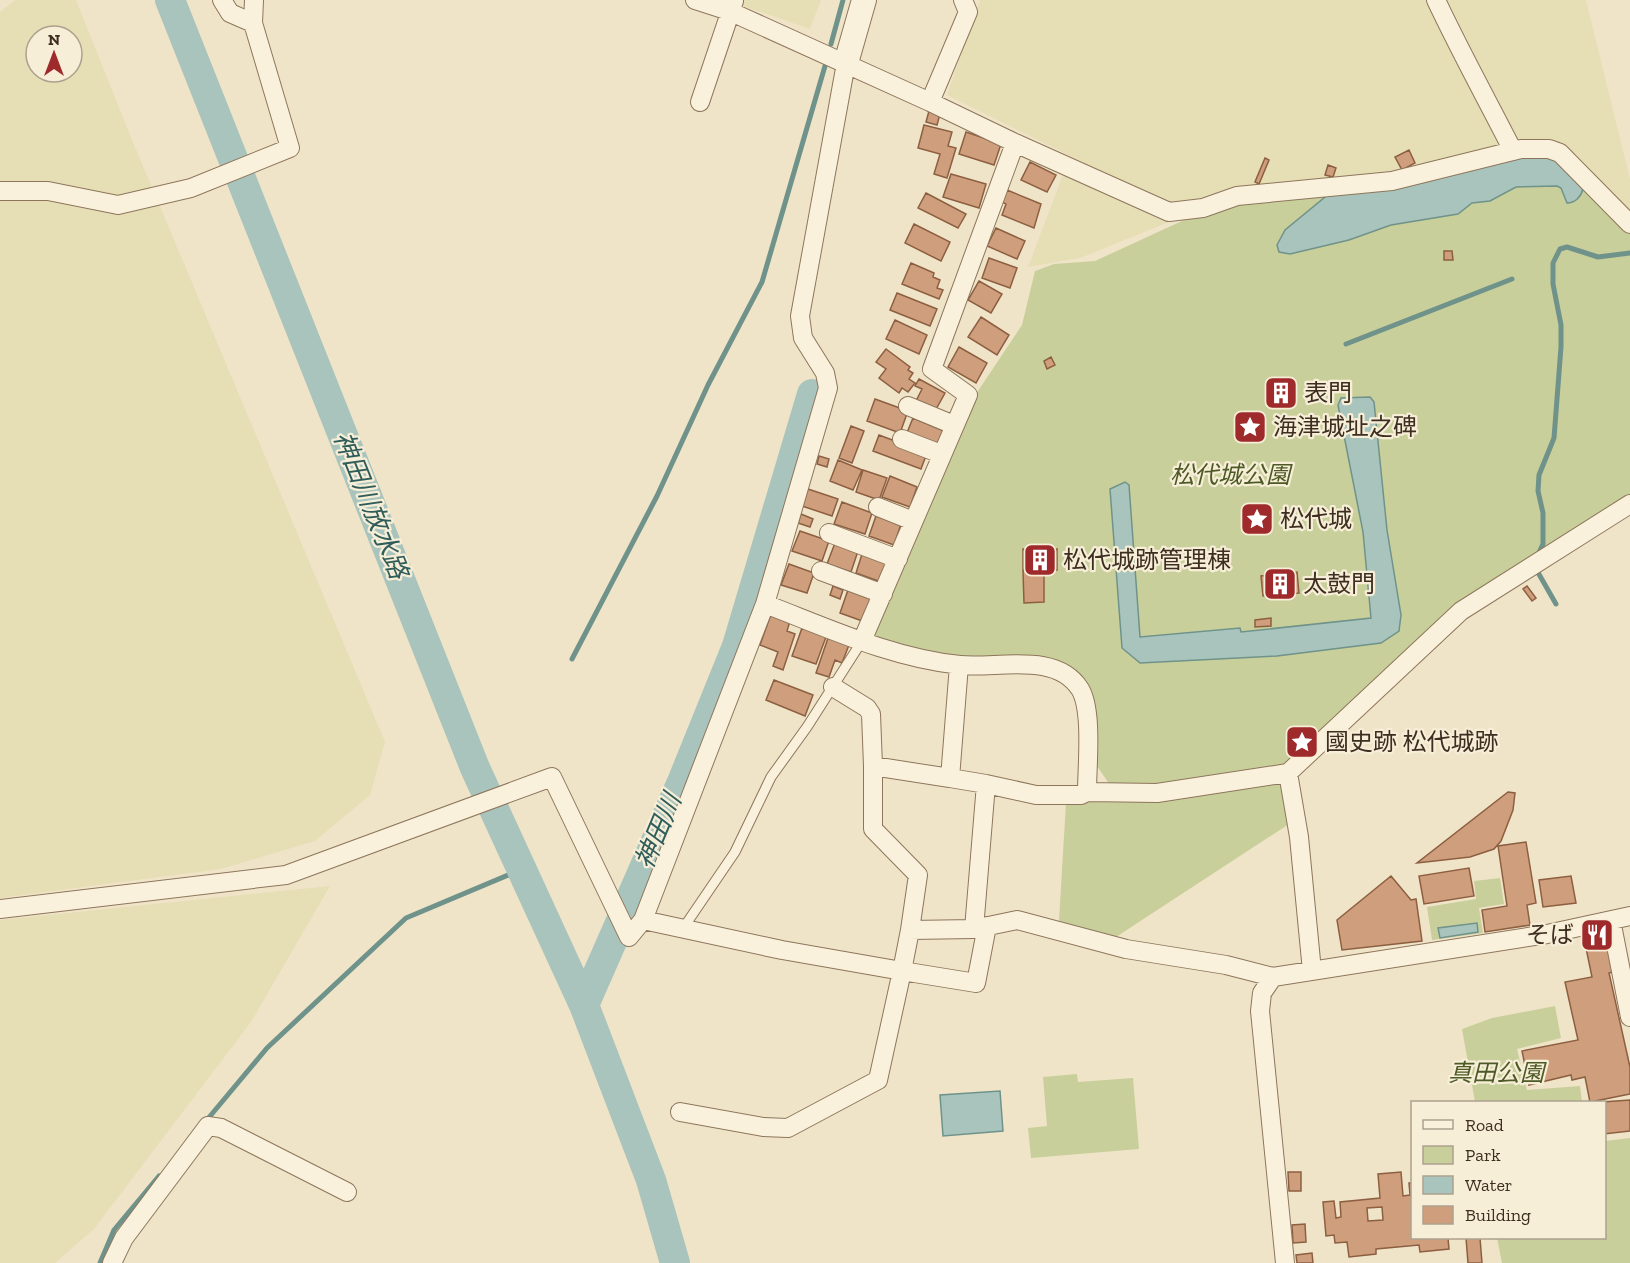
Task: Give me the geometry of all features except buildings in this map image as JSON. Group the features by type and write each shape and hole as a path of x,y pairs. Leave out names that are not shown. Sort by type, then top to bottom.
{"street":[{"path":"222,0 230,13 253,23"},
{"path":"0,191 48,191 118,205 191,188 290,148 253,23 254,0"},
{"path":"694,0 731,5 846,63 1015,143 1169,212 1182,212 1237,196 1392,181 1513,151 1550,149 1560,153 1630,224"},
{"path":"0,909 286,875 552,777 629,937 643,920 765,604 828,388 825,373 803,338 800,316 846,63 864,0"},
{"path":"930,102 968,12 963,0"},
{"path":"1436,0 1470,74 1484,93 1513,151"},
{"path":"700,102 731,5"},
{"path":"862,641 940,454 968,395 932,369 1015,143"},
{"path":"908,406 954,425"},
{"path":"902,439 940,454"},
{"path":"873,766 986,784 1036,795 1081,795 1087,792 1157,794 1288,773 1461,611 1630,504"},
{"path":"878,507 913,521"},
{"path":"829,533 898,559"},
{"path":"821,571 883,594"},
{"path":"765,604 888,650 959,665 1047,666 1068,675 1080,689 1086,703 1087,792"},
{"path":"950,778 959,665"},
{"path":"680,1112 763,1127 788,1128 878,1080 910,930 918,875 873,829 871,714 867,708 833,687"},
{"path":"1288,773 1299,837 1312,971"},
{"path":"643,920 659,925 684,927 782,950 976,983 986,784"},
{"path":"910,930 980,928 1017,920 1125,949 1226,965 1273,977 1547,934 1630,916"},
{"path":"1611,920 1630,1017"},
{"path":"1273,977 1262,993 1260,1011 1285,1263"},
{"path":"112,1263 124,1238 208,1126 221,1128 347,1192"}],"lane":[{"path":"684,927 735,852 771,777 862,641"}],"shaded area":[{"path":"15,0 76,0 130,135 385,742 370,795 315,841 221,869 0,898 0,12"},
{"path":"725,0 821,0 810,29"},
{"path":"980,0 1428,0 1502,147 1363,177 1185,206 1163,202 947,95"},
{"path":"1437,0 1586,0 1630,179 1630,217 1514,145"},
{"path":"1064,172 1174,220 1080,258 1028,267"},
{"path":"330,886 251,1022 94,1229 55,1263 0,1263 0,920"}],"green space":[{"name":"松代城公園","path":"1551,155 1630,232 1630,499 1480,593 1286,767 1153,786 1112,788 1095,763 1082,678 950,659 870,640 976,394 1022,325 1035,271 1054,264 1095,261 1184,220 1240,203"},
{"path":"1284,781 1289,824 1116,937 1062,925 1059,921 1066,802 1154,800"},
{"path":"1500,878 1504,904 1479,908 1483,933 1432,940 1427,907 1476,899 1474,881"},
{"name":"真田公園","path":"1555,1006 1561,1038 1517,1049 1527,1090 1580,1086 1582,1101 1475,1101 1462,1029 1492,1018"},
{"path":"1077,1074 1078,1082 1133,1078 1139,1149 1031,1158 1028,1128 1047,1126 1043,1077"},
{"path":"1630,1138 1630,1263 1502,1263 1497,1239 1606,1239 1606,1141"}],"water":[{"path":"1517,155 1551,155 1583,189 1581,195 1575,201 1567,203 1561,188 1557,186 1516,187 1490,201 1472,203 1458,214 1391,225 1349,240 1290,254 1279,252 1277,245 1285,230 1330,193"},
{"path":"1370,397 1374,402 1387,530 1401,615 1399,631 1381,643 1277,656 1140,663 1122,648 1110,489 1125,482 1129,485 1140,637 1240,628 1241,632 1371,618 1363,532 1338,405 1341,398"},
{"path":"1477,923 1478,932 1440,938 1438,928"},
{"path":"1000,1091 1003,1131 943,1136 940,1095"}],"waterway":[{"name":"神田川放水路","path":"170,0 475,768 584,1005 651,1180 675,1263"},
{"path":"831,44 843,0"},
{"path":"572,659 657,496 708,385 762,282 825,66"},
{"path":"1537,557 1543,544 1543,513 1538,491 1539,475 1554,438 1561,347 1561,325 1553,284 1553,263 1560,249 1567,247 1598,257 1630,253"},
{"path":"1346,344 1512,279"},
{"name":"神田川","path":"584,1005 682,782 737,646 812,394"},
{"path":"1536,569 1556,604"},
{"path":"475,768 483,756"},
{"path":"206,1121 267,1048 406,918 520,870"},
{"path":"100,1263 114,1230 159,1176"}],"place":[{"name":"表門","path":"1281,393"},
{"name":"海津城址之碑","path":"1250,427"},
{"name":"松代城","path":"1257,519"},
{"name":"松代城跡管理棟","path":"1040,560"},
{"name":"太鼓門","path":"1280,584"},
{"name":"國史跡 松代城跡","path":"1302,742"},
{"name":"そば","path":"1597,935"}]}
